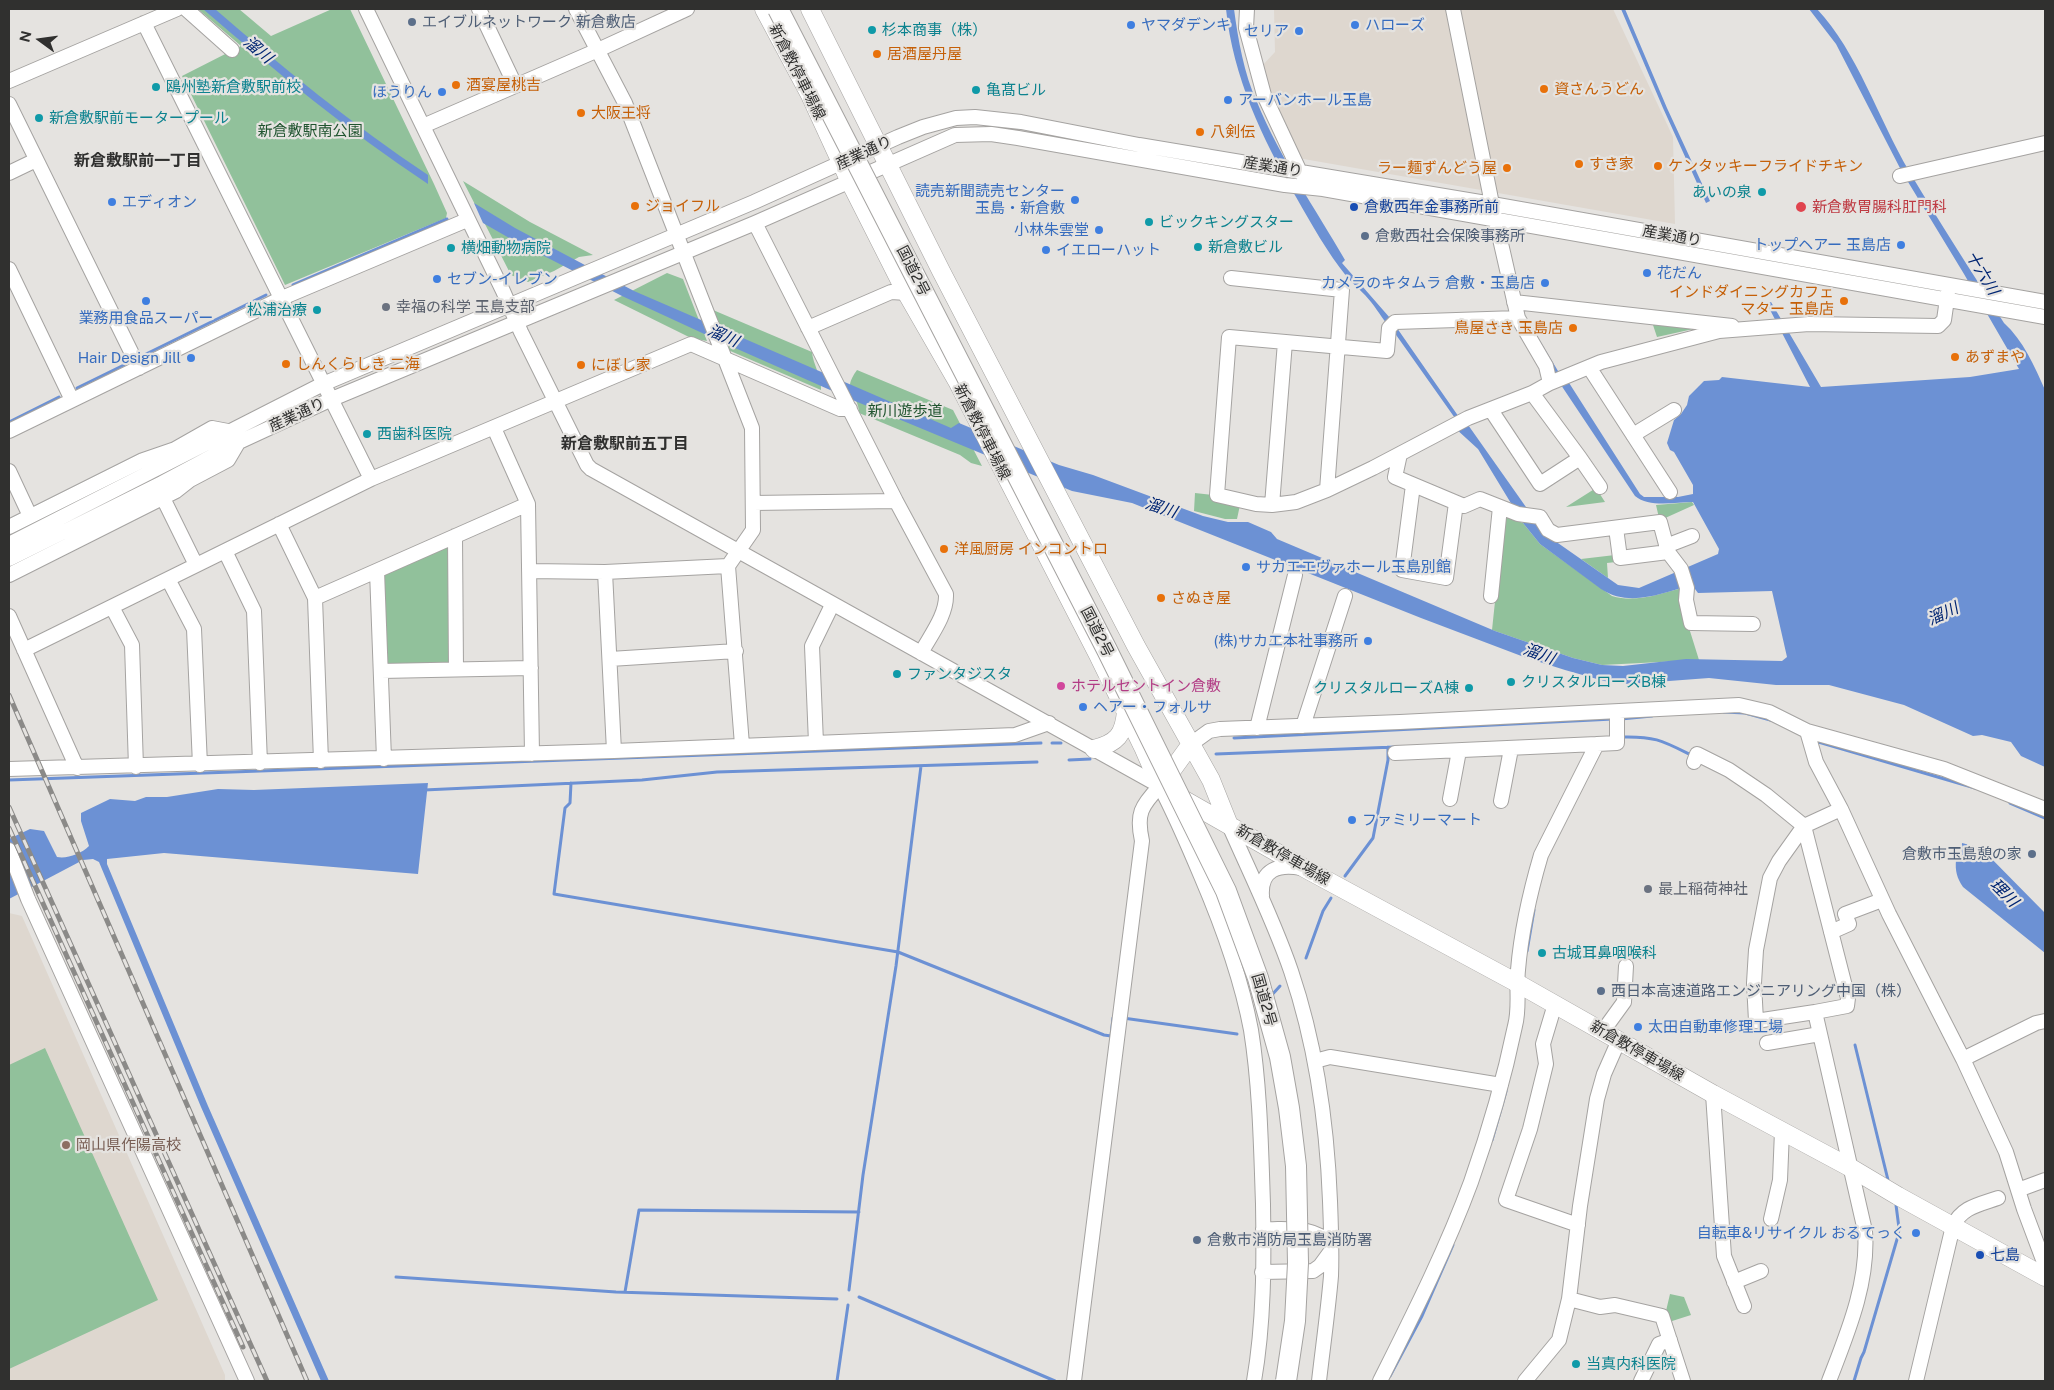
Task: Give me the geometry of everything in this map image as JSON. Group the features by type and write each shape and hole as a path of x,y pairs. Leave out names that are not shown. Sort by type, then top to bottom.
{"highway":[{"name":"国道2号","path":"778,9 1159,753 1226,891 1258,978 1280,1057 1289,1108 1296,1166 1298,1263 1295,1321 1286,1381"}],"main road":[{"name":"新倉敷停車場線","path":"764,9 810,95 850,182 907,293 957,381 1126,711 1160,786 1304,868 1518,984 1712,1094 1850,1168 2045,1277"},
{"name":"新倉敷停車場線","path":"810,9 953,296 1139,652 1192,744 1229,825"},
{"path":"907,293 953,296"},
{"path":"979,426 1013,411"},
{"path":"1104,668 1139,652"},
{"path":"1094,749 1111,743 1116,739 1125,723 1126,711"},
{"path":"1160,786 1192,744"}],"street":[{"path":"9,80 177,9"},
{"path":"186,9 232,50"},
{"path":"366,9 555,401 587,465 591,469 739,550 832,605 1160,786 1182,832 1218,918 1245,1001 1256,1071 1263,1229 1257,1361 1254,1381"},
{"path":"479,9 515,85"},
{"path":"576,9 625,103 752,428 754,530 728,566 742,745"},
{"path":"423,126 598,50 661,14 687,9"},
{"path":"1247,9 1246,28 1264,95 1300,172 1308,180 1323,189"},
{"path":"1453,9 1492,204 1518,318 1546,366 1550,383"},
{"path":"144,23 371,479"},
{"path":"9,104 139,368"},
{"name":"産業通り","path":"9,559 162,484 323,384 923,127 956,118 974,117 1021,122 1139,145 1492,204 1948,292 1980,305 2045,317"},
{"name":"産業通り","path":"9,544 236,437 755,223 955,135 991,134 1285,185 1323,189 1948,292 1969,288 2045,302"},
{"path":"1906,175 2045,143"},
{"path":"9,173 36,160"},
{"path":"9,431 282,298 468,220"},
{"path":"755,223 896,501 946,594 946,603 943,611 921,654"},
{"path":"9,269 72,400"},
{"path":"1231,278 1342,290 1327,490"},
{"path":"808,328 892,292 907,293"},
{"path":"1518,318 1392,325 1387,351 1229,337 1217,494 1256,504 1296,502 1327,490 1468,418 1532,393 1550,383 1600,362 1719,331 1818,324 1938,326 1944,320 1948,292"},
{"path":"1514,302 1750,328"},
{"path":"1272,504 1285,342"},
{"path":"24,650 371,479 691,344 722,352 840,408 850,409"},
{"path":"1589,367 1670,492"},
{"path":"1532,393 1600,487"},
{"path":"1491,410 1540,484 1580,458"},
{"path":"1633,435 1659,426 1674,410"},
{"path":"9,528 143,460 175,449 212,428 236,437 228,460 163,498 9,575"},
{"path":"494,428 528,504 532,754"},
{"path":"1400,454 1396,477 1464,506 1480,499 1518,514 1540,517 1548,530 1557,536 1660,522 1667,549 1681,569 1687,588 1686,600 1691,623 1753,624"},
{"path":"9,471 30,516"},
{"path":"1413,485 1402,570 1446,578 1456,502"},
{"path":"163,498 196,564"},
{"path":"753,503 896,501"},
{"path":"315,598 528,504"},
{"path":"1491,596 1500,508"},
{"path":"279,524 315,598 320,761"},
{"path":"1616,528 1620,558 1667,549 1692,536"},
{"path":"455,536 456,670"},
{"path":"225,551 254,612 260,762"},
{"path":"529,571 605,572 728,566"},
{"path":"377,570 384,759"},
{"path":"605,572 614,751"},
{"path":"1257,728 1294,575"},
{"path":"168,579 194,629 200,764"},
{"path":"1303,726 1345,596"},
{"path":"816,743 812,646 832,605"},
{"path":"112,607 132,645 136,767"},
{"path":"9,616 77,768"},
{"path":"610,659 736,651"},
{"path":"380,671 531,668"},
{"path":"1395,753 1511,749 1611,732 1739,705 1769,712 1807,731 1944,769 2045,809"},
{"path":"9,769 384,759 1015,736 1049,724"},
{"path":"1192,744 1208,731 1303,726 1611,732"},
{"path":"1807,731 1816,762 1841,809 1882,900 1963,1059 2006,1152 2045,1265"},
{"path":"1380,1381 1409,1323 1470,1183 1502,1085 1516,1023 1518,970 1524,931 1535,874 1541,855 1611,732"},
{"path":"1502,801 1511,749"},
{"path":"1450,799 1459,751"},
{"path":"1695,759 1728,770 1766,795 1802,829 1848,998 1846,1006 1756,1021 1754,983 1756,950 1770,878 1779,861 1802,829 1841,809"},
{"path":"1074,1381 1142,842 1138,824 1142,807 1160,786"},
{"path":"1229,825 1262,896 1291,971 1315,1061 1325,1125 1331,1247 1331,1275 1319,1381"},
{"path":"9,850 26,894 247,1381"},
{"path":"1262,896 1261,888 1266,876 1274,869 1282,866 1304,868"},
{"path":"1831,932 1848,924 1845,914 1882,900"},
{"path":"1603,1031 1624,1002 1626,966"},
{"path":"1554,1004 1543,1044 1546,1064 1530,1129 1506,1200 1578,1225"},
{"path":"1815,1012 1865,1231 1865,1265 1850,1323 1829,1381"},
{"path":"1963,1059 2036,1023 2045,1021"},
{"path":"1767,1043 1820,1034"},
{"path":"1525,1381 1558,1340 1569,1299 1597,1099 1604,1074 1619,1040"},
{"path":"1315,1061 1330,1057 1502,1085"},
{"path":"1712,1094 1724,1256 1744,1306"},
{"path":"1771,1219 1780,1180 1782,1131"},
{"path":"2018,1190 2045,1180"},
{"path":"1916,1381 1952,1226 1963,1211 1998,1198"},
{"path":"1263,1229 1310,1230 1322,1235 1331,1247"},
{"path":"1262,1272 1312,1271 1320,1266 1331,1247"},
{"path":"1734,1282 1761,1271"},
{"path":"1569,1299 1600,1307 1615,1305 1662,1316 1683,1381"},
{"path":"1641,1381 1659,1344 1670,1340"}],"shaded area":[{"path":"1274,9 1613,9 1673,137 1675,224 1298,158 1261,67 1275,52"},
{"name":"岡山県作陽高校","path":"9,913 22,916 225,1375 225,1381 9,1381"}],"green space":[{"name":"新倉敷駅南公園","path":"198,9 239,9 271,36 332,9 350,9 434,184 447,213 446,218 285,285 182,76 241,46"},
{"path":"463,181 530,222 593,255 579,257 554,271 528,282 511,275"},
{"path":"667,273 683,279 707,341 691,338 614,300"},
{"path":"713,310 812,352 821,390 728,350"},
{"path":"1652,322 1707,326 1657,337"},
{"name":"新川遊歩道","path":"857,370 953,410 982,466 971,463 960,455 859,413 850,388 852,378"},
{"path":"1596,488 1605,502 1566,507"},
{"path":"1195,493 1213,495 1240,505 1237,519 1225,519 1194,511"},
{"path":"1692,502 1694,505 1663,519 1659,518 1656,505"},
{"path":"1504,516 1523,523 1540,544 1612,596 1630,599 1639,598 1682,588 1680,599 1699,660 1602,665 1573,658 1492,630"},
{"path":"452,542 453,667 383,669 380,574"},
{"path":"1615,555 1616,562 1607,563 1608,578 1581,559"},
{"path":"45,1048 158,1300 9,1369 9,1065"},
{"path":"1670,1294 1684,1297 1691,1315 1669,1322 1666,1311"}],"water":[{"name":"溜川","path":"203,9 215,9 319,95 428,175 428,184 312,100"},
{"name":"溜川","path":"1226,9 1234,9 1245,68 1252,91 1266,123 1287,163 1345,260 1342,263 1390,318 1461,420 1466,422 1545,534 1618,585 1639,588 1718,554 1719,549 1693,502 1655,503 1641,500 1635,496 1559,382 1555,372 1524,325 1524,320 1527,319 1558,371 1564,375 1640,494 1644,497 1678,497 1693,494 1693,485 1667,443 1674,420 1687,405 1689,396 1704,381 1719,380 1722,377 1810,387 1767,304 1771,302 1821,387 1970,377 2019,369 1902,172 1836,44 1809,9 1817,9 1831,26 1856,65 1909,171 2004,323 2023,346 2045,390 2045,767 2021,756 2011,742 1982,735 1973,736 1904,705 1829,685 1776,685 1709,678 1629,684 1604,681 1524,657 1132,503 1072,491 855,401 622,296 511,239 483,223 474,203 515,228 634,291 951,428 959,423 1059,465 1093,475 1203,516 1228,522 1248,522 1271,532 1277,539 1495,631 1573,658 1602,665 1623,666 1686,659 1782,661 1787,657 1772,591 1698,593 1692,585 1657,595 1623,598 1601,589 1540,544 1523,523 1478,449 1455,428 1457,421 1394,332 1340,268 1314,228 1272,152 1251,106 1235,59"},
{"path":"1621,9 1625,9 1667,108 1710,201 1706,203 1663,108"},
{"path":"428,783 418,874 164,853 107,859 107,864 208,1106 329,1381 321,1381 201,1107 99,862 93,859 83,860 9,899 9,839 30,829 44,831 57,857 74,855 89,846 81,821 81,813 110,799 135,801 146,797 167,797 218,789 254,790"},
{"name":"理川","path":"1962,843 1981,848 2045,913 2045,953 1963,887 1956,868 1956,860 1961,860"}],"waterway":[{"path":"293,285 447,219"},
{"path":"144,355 266,295"},
{"path":"77,388 126,364"},
{"path":"9,422 59,397"},
{"path":"1724,712 1745,713 1774,721"},
{"path":"1621,719 1652,716"},
{"path":"1234,738 1613,719"},
{"path":"1621,737 1643,737 1659,740 1693,756"},
{"path":"1815,741 1975,788"},
{"path":"9,780 1041,743"},
{"path":"1052,743 1061,743"},
{"path":"1345,876 1373,838 1388,760 1388,747"},
{"path":"1216,754 1395,747"},
{"path":"1069,760 1090,759"},
{"path":"424,790 642,780 717,772 1037,762"},
{"path":"849,1290 863,1175 896,966 921,766"},
{"path":"571,783 570,803 565,808 554,894 898,952 1104,1035 1111,1036 1113,1018 1117,1018"},
{"path":"2010,803 2045,818"},
{"path":"1306,958 1323,911 1331,898"},
{"path":"1527,951 1534,910"},
{"path":"1270,997 1280,986"},
{"path":"1123,1018 1237,1034"},
{"path":"1855,1045 1888,1180"},
{"path":"1492,1140 1506,1091"},
{"path":"1854,1381 1898,1236 1899,1228 1896,1205"},
{"path":"625,1292 639,1210 859,1212"},
{"path":"1390,1376 1422,1316 1453,1245"},
{"path":"396,1277 616,1292 837,1299"},
{"path":"859,1297 1055,1381"},
{"path":"837,1381 848,1305"}],"railway":[{"path":"9,695 307,1381"},
{"path":"9,807 267,1381"},
{"path":"9,828 243,1347"}],"place":[{"name":"エイブルネットワーク 新倉敷店","path":"412,22"},
{"name":"ヤマダデンキ","path":"1131,25"},
{"name":"ハローズ","path":"1355,25"},
{"name":"杉本商事（株）","path":"872,30"},
{"name":"セリア","path":"1299,31"},
{"name":"居酒屋丹屋","path":"877,54"},
{"name":"酒宴屋桃吉","path":"456,85"},
{"name":"鴎州塾新倉敷駅前校","path":"156,87"},
{"name":"資さんうどん","path":"1544,89"},
{"name":"亀髙ビル","path":"976,90"},
{"name":"ほうりん","path":"442,92"},
{"name":"アーバンホール玉島","path":"1228,100"},
{"name":"大阪王将","path":"581,113"},
{"name":"新倉敷駅前モータープール","path":"39,118"},
{"name":"八剣伝","path":"1200,132"},
{"name":"すき家","path":"1579,164"},
{"name":"ケンタッキーフライドチキン","path":"1658,166"},
{"name":"ラー麺ずんどう屋","path":"1507,168"},
{"name":"あいの泉","path":"1762,192"},
{"name":"読売新聞読売センター 玉島・新倉敷","path":"1075,200"},
{"name":"エディオン","path":"112,202"},
{"name":"ジョイフル","path":"635,206"},
{"name":"倉敷西年金事務所前","path":"1354,207"},
{"name":"新倉敷胃腸科肛門科","path":"1801,207"},
{"name":"ビックキングスター","path":"1149,222"},
{"name":"小林朱雲堂","path":"1099,230"},
{"name":"倉敷西社会保険事務所","path":"1365,236"},
{"name":"トップヘアー 玉島店","path":"1901,245"},
{"name":"新倉敷ビル","path":"1198,247"},
{"name":"横畑動物病院","path":"451,248"},
{"name":"イエローハット","path":"1046,250"},
{"name":"花だん","path":"1647,273"},
{"name":"セブン-イレブン","path":"437,279"},
{"name":"カメラのキタムラ 倉敷・玉島店","path":"1545,283"},
{"name":"業務用食品スーパー","path":"146,301"},
{"name":"インドダイニングカフェ マター 玉島店","path":"1844,301"},
{"name":"幸福の科学 玉島支部","path":"386,307"},
{"name":"松浦治療","path":"317,310"},
{"name":"鳥屋さき 玉島店","path":"1573,328"},
{"name":"あずまや","path":"1955,357"},
{"name":"Hair Design Jill","path":"191,358"},
{"name":"しんくらしき 二海","path":"286,364"},
{"name":"にぼし家","path":"581,365"},
{"name":"西歯科医院","path":"367,434"},
{"name":"洋風厨房 インコントロ","path":"944,549"},
{"name":"サカエエヴァホール玉島別館","path":"1246,567"},
{"name":"さぬき屋","path":"1161,598"},
{"name":"(株)サカエ本社事務所","path":"1368,641"},
{"name":"ファンタジスタ","path":"897,674"},
{"name":"クリスタルローズB棟","path":"1511,682"},
{"name":"ホテルセントイン倉敷","path":"1061,686"},
{"name":"クリスタルローズA棟","path":"1469,688"},
{"name":"ヘアー・フォルサ","path":"1083,707"},
{"name":"ファミリーマート","path":"1352,820"},
{"name":"倉敷市玉島憩の家","path":"2032,854"},
{"name":"最上稲荷神社","path":"1648,889"},
{"name":"古城耳鼻咽喉科","path":"1542,953"},
{"name":"西日本高速道路エンジニアリング中国（株）","path":"1601,991"},
{"name":"太田自動車修理工場","path":"1638,1027"},
{"name":"岡山県作陽高校","path":"66,1145"},
{"name":"自転車&リサイクル おるてっく","path":"1916,1233"},
{"name":"倉敷市消防局玉島消防署","path":"1197,1240"},
{"name":"七島","path":"1980,1255"},
{"name":"当真内科医院","path":"1576,1364"}],"district":[{"name":"新倉敷駅前一丁目","path":"138,161"},
{"name":"新倉敷駅前五丁目","path":"625,444"}],"water label":[{"name":"十六川","path":"1982,273"}]}
